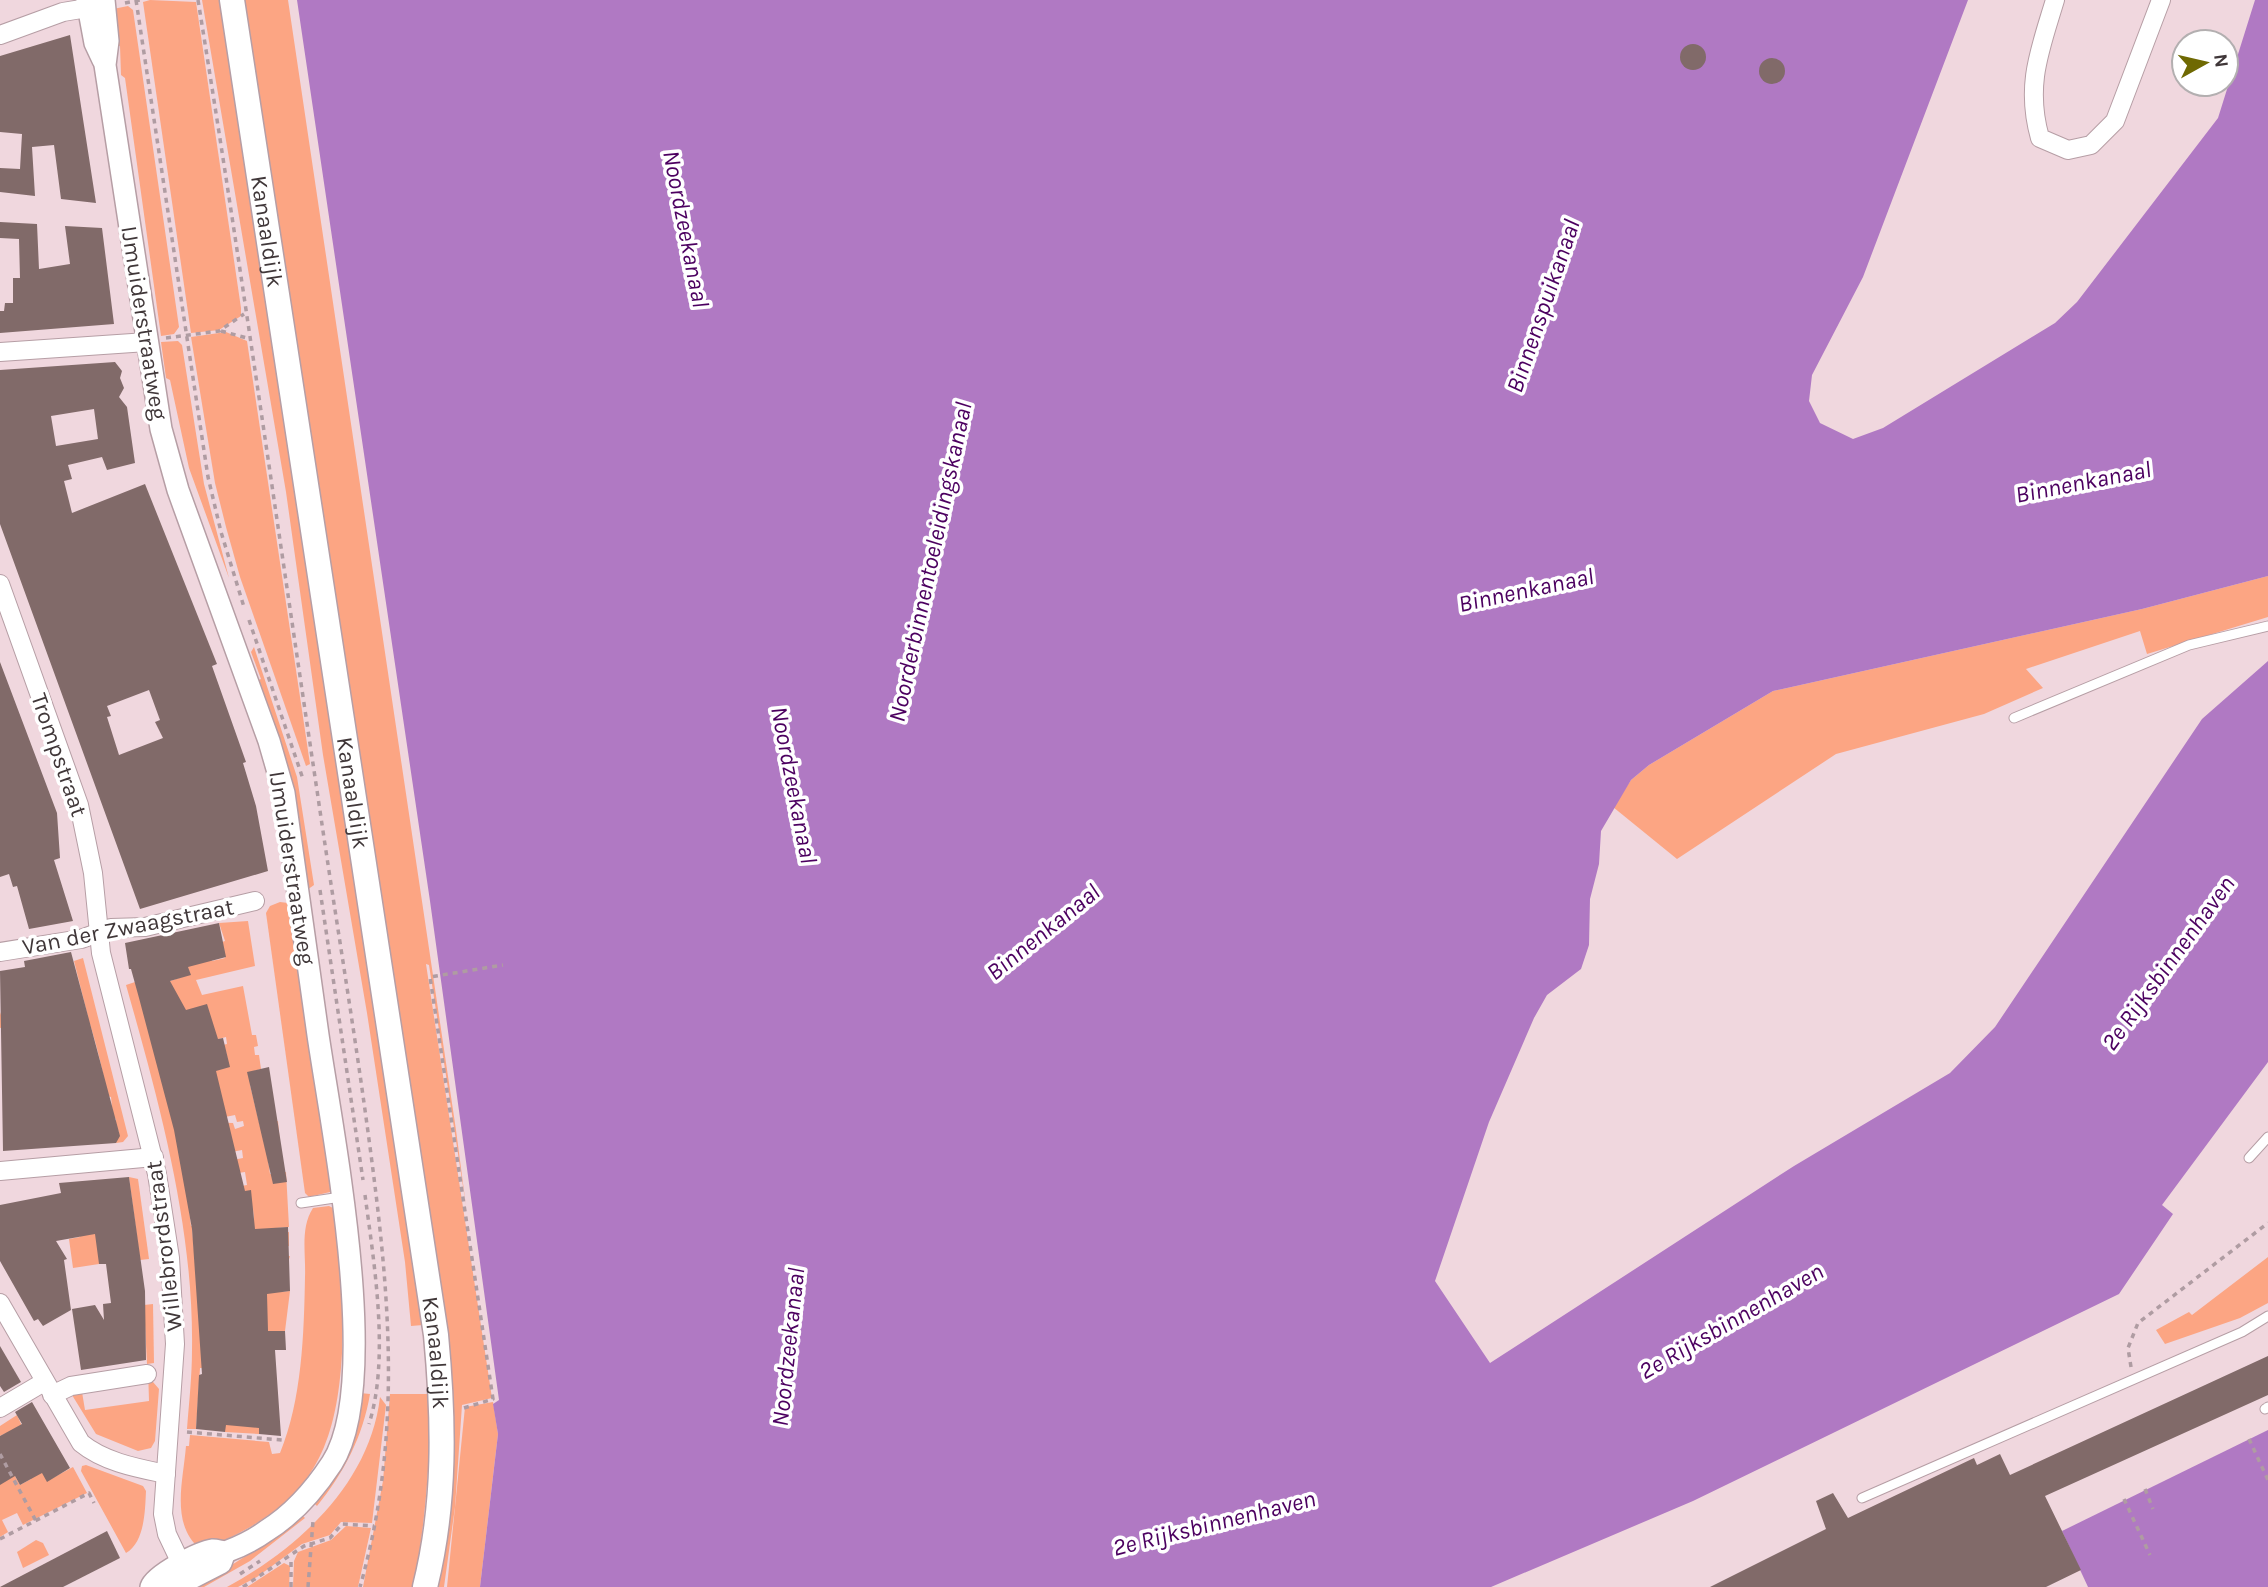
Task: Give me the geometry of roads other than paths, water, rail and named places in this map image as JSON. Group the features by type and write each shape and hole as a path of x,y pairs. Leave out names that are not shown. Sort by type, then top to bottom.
{"main road":[{"name":"Kanaaldijk","path":"232,0 436,1335 443,1419 443,1468 433,1554 425,1587"}],"street":[{"path":"2055,0 2034,70 2033,112 2040,138 2068,150 2091,145 2115,121 2161,0"},
{"path":"0,35 93,3"},
{"name":"IJmuiderstraatweg","path":"93,3 95,43 105,65 160,429 171,470 269,741 284,793 351,1280 354,1344 351,1397 344,1435 334,1460 301,1502 267,1531 225,1552 212,1550 182,1577"},
{"path":"0,352 147,342"},
{"name":"Trompstraat","path":"0,584 5,612 79,805 93,873 98,930"},
{"name":"Van der Zwaagstraat","path":"0,952 81,939 98,930 145,927 255,901"},
{"name":"Willebrordstraat","path":"98,930 101,953 154,1157 170,1258 175,1344 164,1525 182,1577"},
{"path":"0,1171 154,1157"},
{"path":"0,1303 76,1437 88,1448 124,1464 166,1474"},
{"path":"0,1408 48,1389 147,1374"},
{"path":"151,1587 153,1580 182,1577"}],"lane":[{"path":"2014,718 2189,645 2268,626"},
{"path":"2249,1158 2268,1137"},
{"path":"301,1203 341,1197"},
{"path":"1862,1499 2242,1332 2268,1317"}],"water":[{"path":"297,0 1968,0 1863,277 1812,375 1809,401 1820,423 1853,439 1883,428 2055,323 2077,302 2218,118 2224,98 2240,98 2240,48 2255,0 2268,0 2268,576 2142,609 1773,691 1649,765 1631,780 1601,831 1599,864 1590,899 1589,945 1581,969 1547,995 1534,1018 1489,1122 1435,1281 1490,1363 1794,1166 1950,1073 1995,1027 2202,719 2268,661 2268,1062 2162,1205 2173,1214 2119,1294 1693,1501 1491,1587 480,1587 498,1434 493,1404 499,1400 430,901"},
{"path":"2268,1430 2268,1587 2088,1587 2062,1531"}],"water label":[{"name":"Noordzeekanaal","path":"686,229"},
{"name":"Binnenspuikanaal","path":"1543,306"},
{"name":"Binnenkanaal","path":"2083,482"},
{"name":"Noorderbinnentoeleidingskanaal","path":"930,562"},
{"name":"Binnenkanaal","path":"1526,590"},
{"name":"Noordzeekanaal","path":"794,785"},
{"name":"Binnenkanaal","path":"1043,932"},
{"name":"2e Rijksbinnenhaven","path":"2168,963"},
{"name":"2e Rijksbinnenhaven","path":"1731,1321"},
{"name":"Noordzeekanaal","path":"788,1347"},
{"name":"2e Rijksbinnenhaven","path":"1214,1523"}]}
